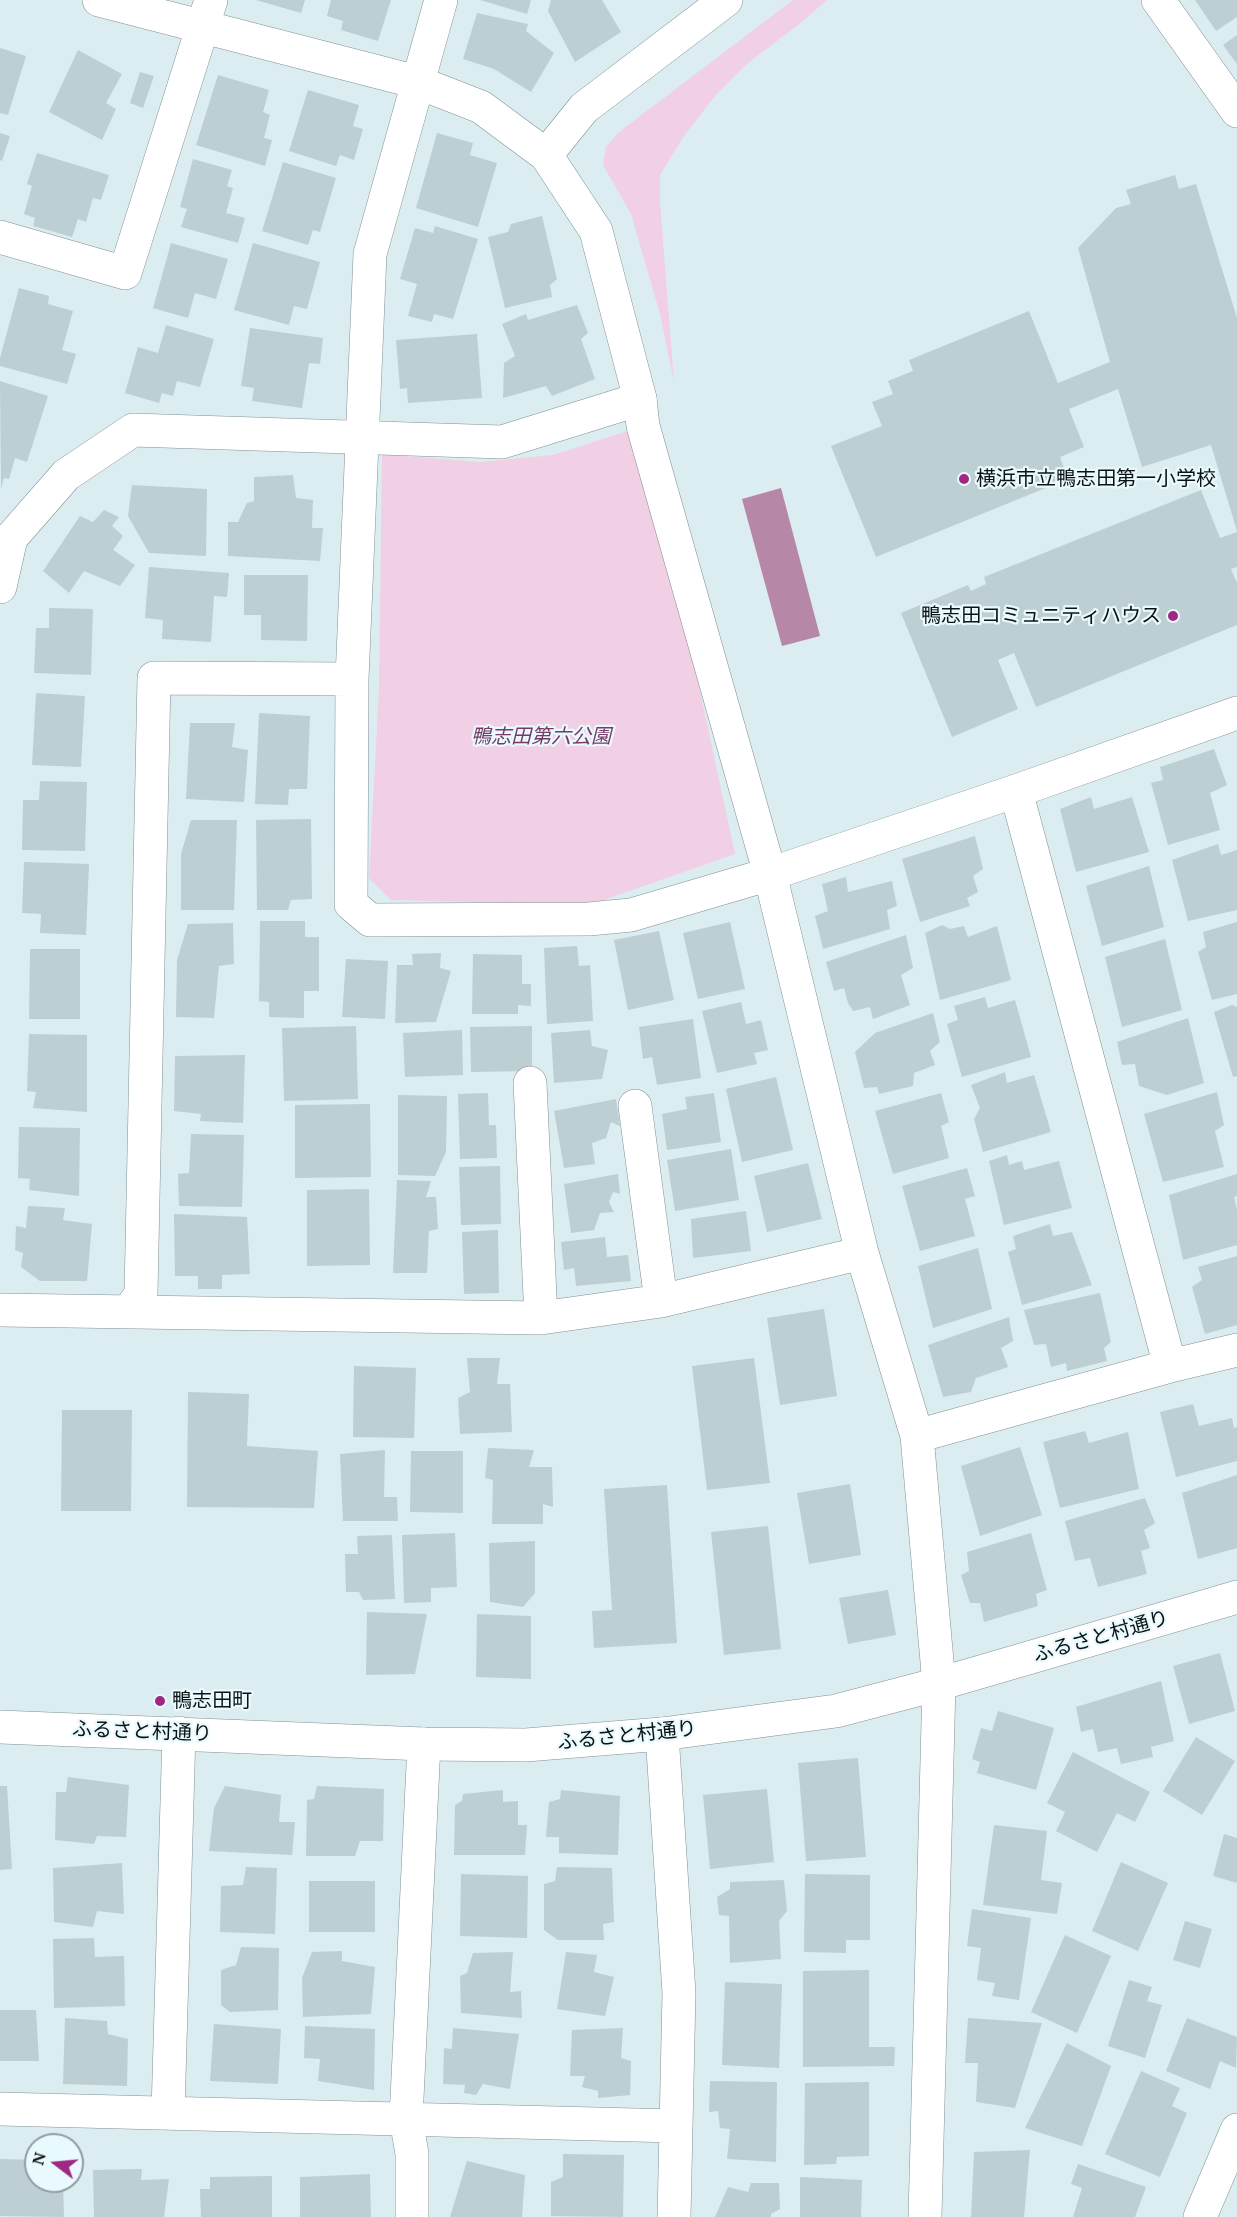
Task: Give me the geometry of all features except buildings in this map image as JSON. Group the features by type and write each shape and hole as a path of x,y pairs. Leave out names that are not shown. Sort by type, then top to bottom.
{"street":[{"path":"99,0 207,13 417,82 481,107 546,155 596,231 640,399 643,426 770,874 862,1253 917,1436 939,1684 925,2217"},
{"path":"441,0 370,254 352,679 351,904 370,920 589,919 631,915 770,874 1237,713"},
{"path":"546,155 584,108 726,0"},
{"path":"1158,0 1237,111"},
{"path":"0,237 125,273 207,13"},
{"path":"0,587 10,538 66,475 133,429 502,442 640,399"},
{"path":"129,1311 141,1294 154,678 352,679"},
{"path":"1016,791 1170,1366"},
{"path":"530,1083 541,1318"},
{"path":"635,1106 661,1301"},
{"path":"0,1310 541,1318 661,1301 862,1253"},
{"path":"917,1436 1170,1366 1237,1350"},
{"name":"ふるさと村通り","path":"0,1727 424,1744 526,1745 662,1734 836,1711 939,1684 1237,1597"},
{"path":"168,2112 179,1733"},
{"path":"662,1734 679,1993 674,2217"},
{"path":"412,2217 412,2154 406,2119 424,1744"},
{"path":"0,2109 676,2126"},
{"path":"1200,2217 1237,2130"}],"green space":[{"path":"793,0 827,0 749,62 715,96 684,136 660,175 660,203 674,382 660,314 631,214 603,165 606,147 619,132"},
{"name":"鴨志田第六公園","path":"643,426 735,854 590,905 391,900 369,878 379,687 382,454 480,462 553,455"}],"shaded area":[{"path":"781,488 820,636 782,646 742,499"}],"place":[{"name":"横浜市立鴨志田第一小学校","path":"964,479"},
{"name":"鴨志田コミュニティハウス","path":"1173,616"},
{"name":"鴨志田町","path":"160,1701"}]}
